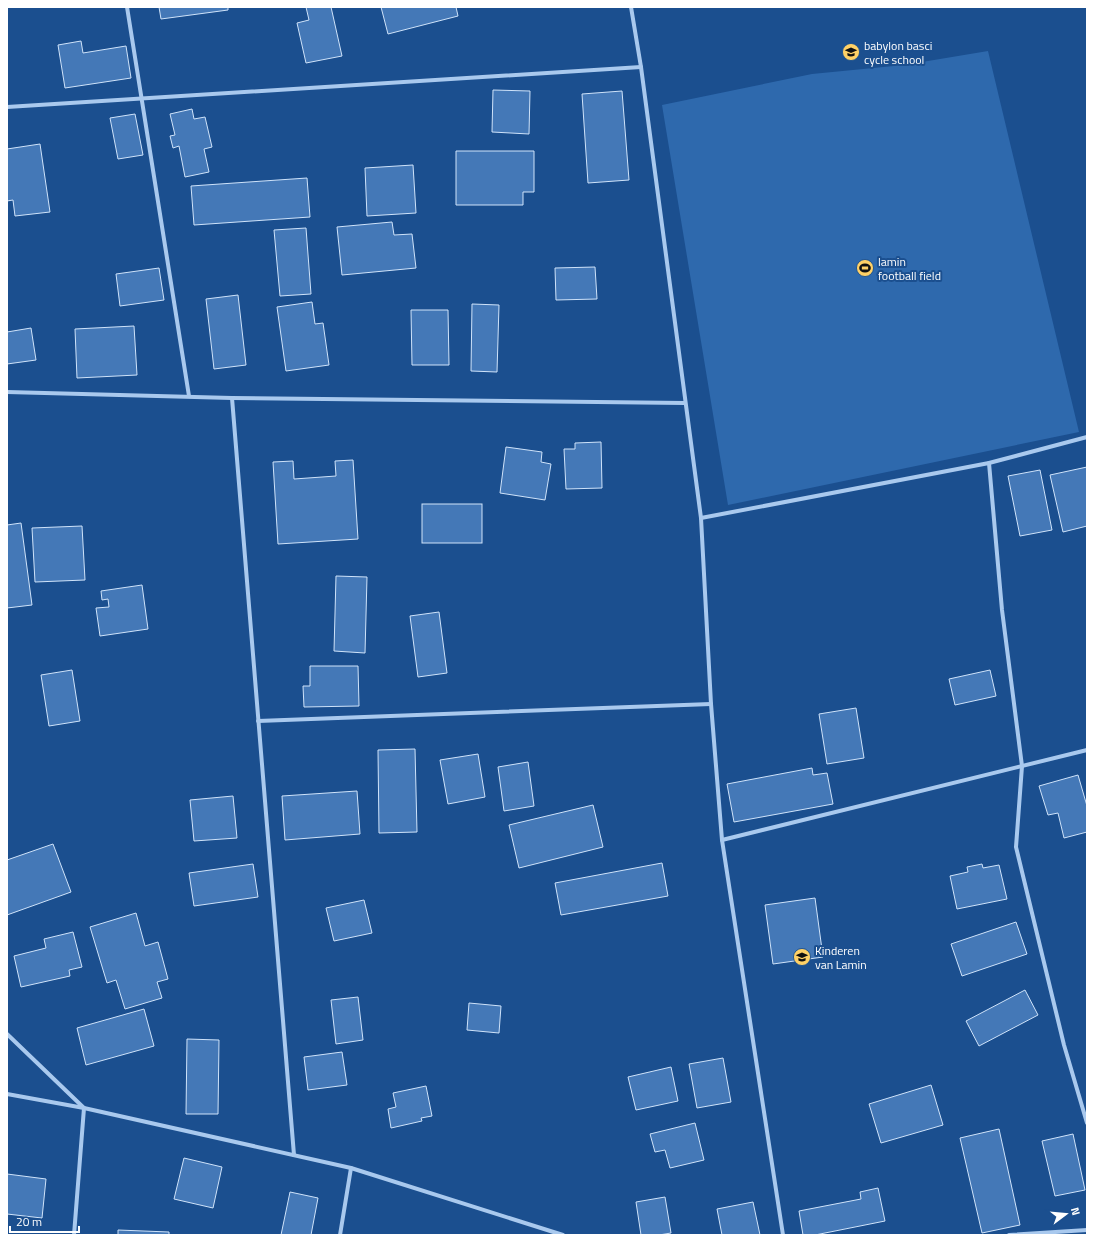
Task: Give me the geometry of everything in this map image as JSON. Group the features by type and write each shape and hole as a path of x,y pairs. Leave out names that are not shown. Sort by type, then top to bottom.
{"street":[{"path":"127,7 189,396"},
{"path":"631,7 641,67 701,518 711,704 722,840 783,1235"},
{"path":"7,107 641,67"},
{"path":"7,392 232,398 685,403"},
{"path":"232,398 294,1155"},
{"path":"701,518 989,463 1087,437"},
{"path":"989,463 1002,610 1022,766 1016,847 1064,1045 1087,1123"},
{"path":"258,721 711,704"},
{"path":"722,840 1087,750"},
{"path":"7,1034 84,1108"},
{"path":"7,1094 84,1108 351,1168 563,1235"},
{"path":"74,1235 84,1108"},
{"path":"340,1235 351,1168"},
{"path":"1009,1235 1087,1230"}],"shaded area":[{"name":"lamin football field","path":"988,51 1079,432 728,505 662,105 812,74 904,65"}],"building":[{"path":"159,7 228,7 228,10 161,19"},
{"path":"306,7 331,7 342,56 306,63 297,23 309,20"},
{"path":"381,7 456,7 458,16 388,34"},
{"path":"81,41 83,53 126,46 131,78 65,88 58,45"},
{"path":"493,90 530,91 529,134 492,132"},
{"path":"622,91 629,180 588,183 582,94"},
{"path":"192,109 194,119 205,117 212,147 204,149 209,172 185,177 179,146 173,148 170,136 175,135 170,114"},
{"path":"135,114 143,155 118,159 110,118"},
{"path":"40,144 50,212 15,216 13,200 7,201 7,149"},
{"path":"456,151 534,151 534,192 523,192 523,205 456,205"},
{"path":"413,165 416,213 367,216 365,168"},
{"path":"307,178 310,217 194,225 191,186"},
{"path":"392,222 394,235 412,234 416,268 342,275 337,227"},
{"path":"306,228 311,294 280,296 274,230"},
{"path":"595,267 597,299 556,300 555,268"},
{"path":"159,268 164,300 120,306 116,274"},
{"path":"238,295 246,365 214,369 206,299"},
{"path":"312,302 315,324 323,323 329,365 286,371 277,307"},
{"path":"472,304 499,305 497,372 471,371"},
{"path":"411,310 448,310 449,365 412,365"},
{"path":"134,326 137,375 77,378 75,329"},
{"path":"31,328 36,360 7,364 7,332"},
{"path":"601,442 602,488 566,489 564,449 575,449 575,443"},
{"path":"506,447 542,452 541,462 551,464 545,500 500,493"},
{"path":"353,460 358,539 278,544 273,462 293,461 294,479 336,476 335,461"},
{"path":"1087,467 1087,526 1063,532 1050,475"},
{"path":"1040,470 1052,530 1020,536 1008,476"},
{"path":"422,504 482,504 482,543 422,543"},
{"path":"21,523 32,605 7,608 7,525"},
{"path":"82,526 85,580 35,582 32,528"},
{"path":"336,576 367,577 365,653 334,651"},
{"path":"142,585 148,629 100,636 96,608 109,607 108,599 102,600 101,591"},
{"path":"439,612 447,673 418,677 410,616"},
{"path":"310,666 358,666 359,706 304,707 303,686 310,686"},
{"path":"72,670 80,721 49,726 41,675"},
{"path":"990,670 996,696 955,705 949,679"},
{"path":"856,708 864,758 827,764 819,714"},
{"path":"415,749 417,832 379,833 378,750"},
{"path":"478,754 485,797 448,804 440,760"},
{"path":"528,762 534,806 504,811 498,767"},
{"path":"812,768 813,775 827,773 833,804 734,822 727,784"},
{"path":"1078,775 1087,806 1087,832 1064,838 1058,813 1048,815 1039,786"},
{"path":"357,791 360,834 285,840 282,796"},
{"path":"233,796 237,838 194,841 190,800"},
{"path":"593,805 603,847 519,868 509,825"},
{"path":"53,844 71,892 7,915 7,860"},
{"path":"662,863 668,896 561,915 555,883"},
{"path":"253,864 258,897 194,906 189,873"},
{"path":"982,864 983,868 999,865 1007,899 957,909 950,876 968,872 967,867"},
{"path":"815,898 823,957 773,964 765,905"},
{"path":"364,900 372,933 334,941 326,908"},
{"path":"136,913 145,946 158,942 168,979 157,982 162,998 125,1009 116,980 107,983 90,927"},
{"path":"1016,922 1027,954 962,976 951,944"},
{"path":"73,932 82,967 69,970 70,976 21,987 14,956 46,948 44,939"},
{"path":"1025,990 1038,1015 979,1046 966,1021"},
{"path":"358,997 363,1040 336,1044 331,1000"},
{"path":"469,1003 501,1006 499,1033 467,1030"},
{"path":"144,1009 154,1046 86,1065 77,1028"},
{"path":"187,1039 219,1040 218,1114 186,1114"},
{"path":"342,1052 347,1085 308,1090 304,1057"},
{"path":"723,1058 731,1102 697,1108 689,1064"},
{"path":"671,1067 678,1101 636,1110 628,1077"},
{"path":"931,1085 943,1125 881,1143 869,1104"},
{"path":"426,1086 432,1116 421,1118 422,1121 391,1128 388,1109 396,1107 393,1093"},
{"path":"695,1123 704,1160 670,1168 665,1150 655,1152 650,1134"},
{"path":"999,1129 1020,1225 982,1233 960,1138"},
{"path":"1073,1134 1085,1190 1055,1196 1042,1141"},
{"path":"184,1158 222,1167 213,1208 174,1199"},
{"path":"7,1174 46,1179 42,1218 7,1214"},
{"path":"878,1188 885,1221 815,1235 803,1235 799,1211 861,1199 860,1192"},
{"path":"290,1192 318,1198 311,1235 281,1235"},
{"path":"665,1197 671,1233 641,1235 636,1202"},
{"path":"753,1202 760,1235 722,1235 717,1209"},
{"path":"118,1230 169,1232 169,1235 118,1235"}],"place":[{"name":"babylon basci cycle school","path":"851,52"},
{"name":"lamin football field","path":"865,268"},
{"name":"Kinderen van Lamin","path":"802,957"}]}
